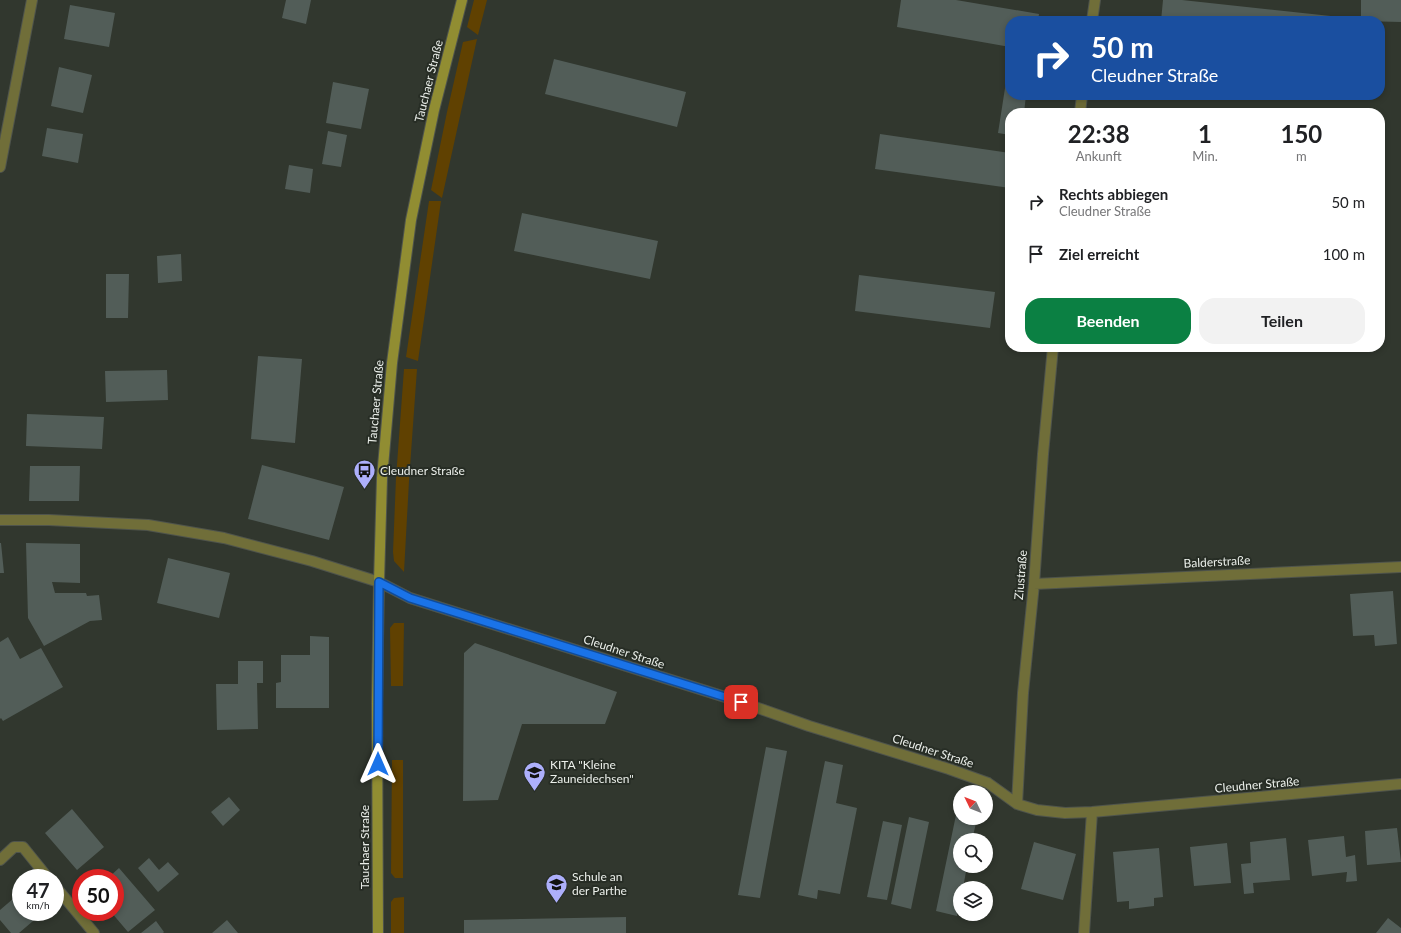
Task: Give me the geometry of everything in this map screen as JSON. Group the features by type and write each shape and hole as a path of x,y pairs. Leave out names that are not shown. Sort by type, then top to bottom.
{"main road":[{"name":"Tauchaer Straße","path":"378,933 379,582 382,478 392,370 411,220 434,110 462,0"}],"street":[{"path":"0,168 32,0"},
{"path":"1093,16 1095,0"},
{"name":"Ziustraße","path":"1017,804 1023,693 1034,584 1043,454 1053,352"},
{"name":"Cleudner Straße","path":"0,520 49,520 148,525 224,538 312,561 379,582 410,598 741,702 809,726 949,769 988,783 1017,804 1037,810 1065,813 1092,812 1401,784"},
{"name":"Balderstraße","path":"1034,584 1401,566"},
{"path":"1084,933 1092,812"},
{"path":"0,860 14,847 23,847 41,869"},
{"path":"64,897 94,933"}],"shaded area":[{"path":"474,0 487,0 478,35 467,27"},
{"path":"477,39 442,198 431,190 447,112 463,42"},
{"path":"429,201 441,201 418,361 406,357"},
{"path":"404,369 417,369 404,572 394,561 393,552 396,478"},
{"path":"394,623 404,623 403,686 391,686 390,628"},
{"path":"392,760 403,760 403,878 395,878 391,873"},
{"path":"404,897 404,933 391,933 391,902 394,898"}],"building":[{"path":"286,0 311,0 306,24 282,18"},
{"path":"901,0 956,0 1039,14 1039,16 1005,16 1005,46 897,27"},
{"path":"1163,0 1182,0 1331,16 1161,16"},
{"path":"1361,0 1401,0 1401,22 1385,22 1385,16 1361,16"},
{"path":"70,5 115,13 109,47 64,39"},
{"path":"554,59 686,92 677,127 545,94"},
{"path":"59,67 92,75 83,113 51,106"},
{"path":"333,82 369,89 361,129 326,123"},
{"path":"1005,88 1005,100 1025,100 1025,108 1005,108 1005,134 998,133"},
{"path":"47,128 83,134 78,163 42,156"},
{"path":"328,131 347,135 341,167 322,164"},
{"path":"880,134 1005,152 1005,187 875,169"},
{"path":"289,165 313,169 310,193 285,189"},
{"path":"522,213 658,241 650,279 514,251"},
{"path":"181,254 182,281 158,283 157,256"},
{"path":"106,274 129,274 128,318 106,318"},
{"path":"859,275 995,292 990,328 855,311"},
{"path":"258,356 302,359 295,443 251,439"},
{"path":"167,370 168,400 106,402 105,371"},
{"path":"27,414 104,417 102,449 26,446"},
{"path":"262,465 344,487 329,540 248,519"},
{"path":"30,466 80,466 79,501 29,501"},
{"path":"1,543 4,573 0,573"},
{"path":"26,543 80,544 80,583 52,582 55,593 86,593 87,596 99,595 102,620 90,621 44,646 28,618"},
{"path":"168,558 230,573 219,618 157,603"},
{"path":"1393,591 1397,644 1375,646 1374,635 1353,636 1350,594"},
{"path":"310,636 329,637 329,708 276,708 276,683 281,682 281,655 310,655"},
{"path":"8,637 20,659 41,648 63,687 3,721 1,718 0,719 0,642"},
{"path":"475,643 617,692 605,724 522,724 498,800 463,801 464,653"},
{"path":"238,661 263,661 263,683 257,683 258,729 217,730 216,684 238,684"},
{"path":"766,747 787,751 760,898 738,895"},
{"path":"825,761 843,765 836,803 857,808 840,894 818,890 817,899 798,895"},
{"path":"229,797 240,810 223,826 211,812"},
{"path":"72,809 104,847 78,869 76,869 45,833"},
{"path":"909,817 929,822 911,909 891,904"},
{"path":"883,821 902,825 887,900 867,897"},
{"path":"954,825 976,825 974,833 953,833 953,873 966,873 964,881 953,881 953,915 936,911"},
{"path":"1397,828 1401,862 1367,865 1365,831"},
{"path":"1344,836 1346,857 1355,855 1357,881 1346,882 1347,872 1312,876 1308,840"},
{"path":"1286,838 1290,880 1253,883 1254,893 1244,894 1241,864 1251,863 1250,842"},
{"path":"1034,842 1076,854 1063,900 1021,889"},
{"path":"1227,843 1231,883 1194,886 1190,847"},
{"path":"1159,848 1163,897 1154,898 1154,906 1129,909 1129,901 1117,902 1113,852"},
{"path":"149,858 159,870 168,862 179,874 158,892 138,868"},
{"path":"124,874 155,910 128,932 119,921 124,921"},
{"path":"12,900 12,921 33,921 19,933 11,933 0,920 0,910"},
{"name":"Schule an der Parthe","path":"626,917 626,933 464,933 464,920"},
{"path":"1388,918 1401,928 1401,933 1376,933"},
{"path":"227,920 238,933 212,933"},
{"path":"156,921 164,932 163,933 141,933"}],"place":[{"name":"Cleudner Straße","path":"365,490"},
{"name":"KITA \"Kleine Zauneidechsen\"","path":"534,792"},
{"name":"Schule an der Parthe","path":"556,904"}],"route":[{"path":"378,764 379,582 410,598 741,702"}]}
